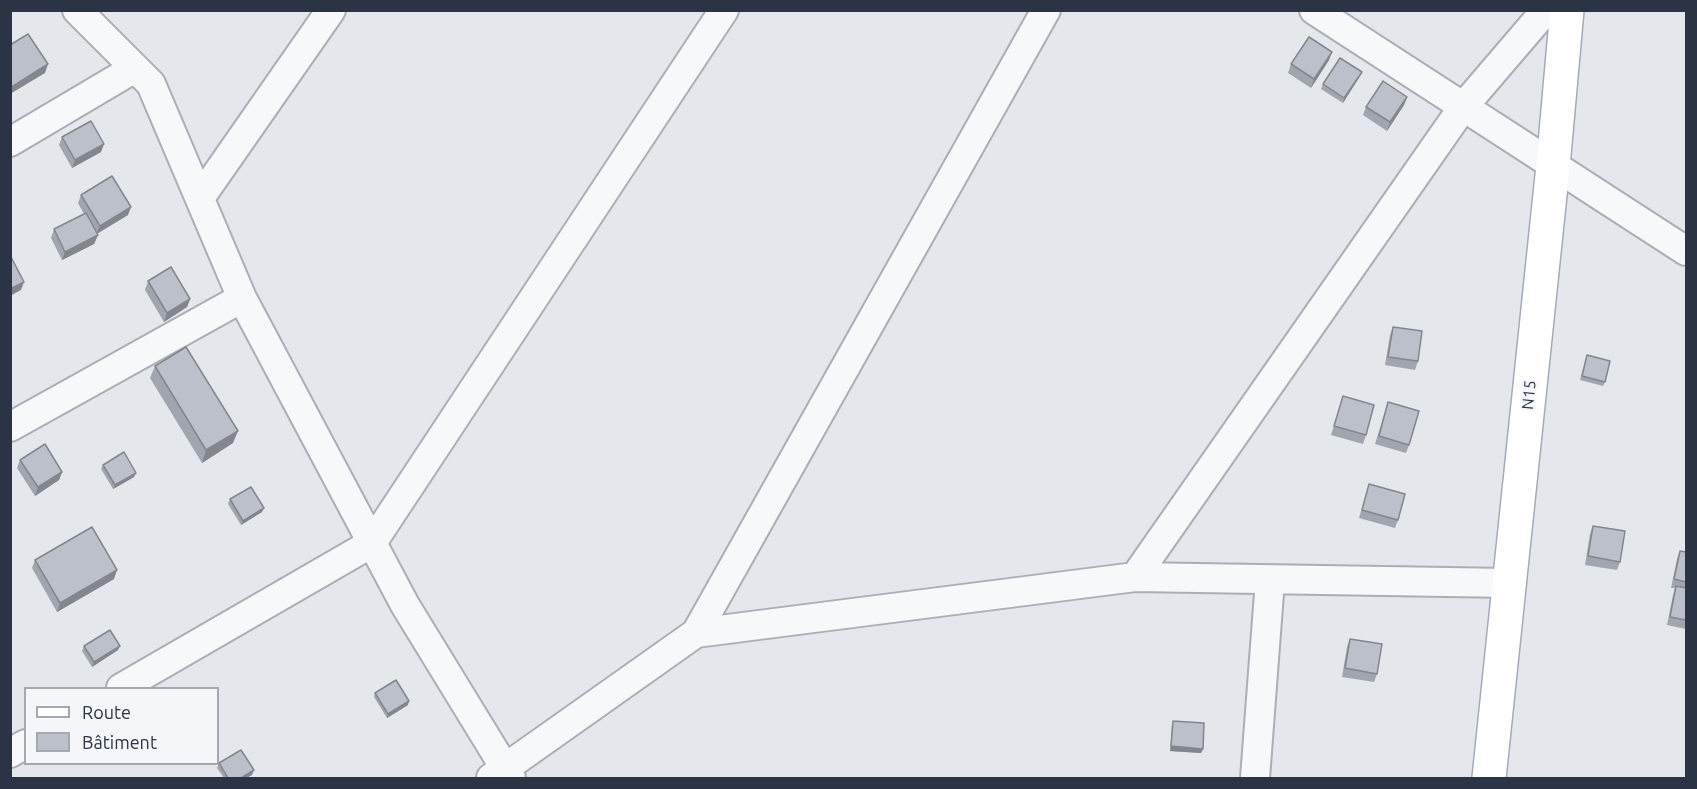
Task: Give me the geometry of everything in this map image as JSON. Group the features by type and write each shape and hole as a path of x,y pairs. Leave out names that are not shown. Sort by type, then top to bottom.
{"main road":[{"name":"N15","path":"1489,778 1553,166 1567,10"}],"street":[{"path":"77,10 151,84 243,298 405,605 503,776 696,633 1046,10"},
{"path":"200,198 331,10"},
{"path":"123,687 372,543 724,10"},
{"path":"1314,10 1686,251"},
{"path":"1134,577 1463,107 1546,10"},
{"path":"10,142 135,68"},
{"path":"10,427 243,298"},
{"path":"696,633 1134,577 1509,583"},
{"path":"1255,778 1270,580"},
{"path":"10,753 24,745"}],"building":[{"path":"28,34 48,64 10,88 10,45"},
{"path":"1309,37 1332,52 1314,79 1291,64"},
{"path":"1340,58 1362,72 1344,98 1323,84"},
{"path":"1383,81 1407,97 1390,122 1366,107"},
{"path":"91,121 104,144 75,160 62,137"},
{"path":"112,176 131,207 100,226 81,195"},
{"path":"86,213 98,235 65,252 54,229"},
{"path":"10,255 24,282 10,289"},
{"path":"171,267 190,299 167,313 148,281"},
{"path":"1393,327 1422,331 1418,361 1388,357"},
{"path":"186,347 238,431 206,450 155,366"},
{"path":"1587,355 1610,361 1605,382 1582,376"},
{"path":"1343,396 1374,405 1366,435 1334,426"},
{"path":"1388,402 1419,411 1409,445 1379,436"},
{"path":"45,444 62,472 38,487 20,460"},
{"path":"124,452 136,473 115,485 103,465"},
{"path":"1369,484 1405,494 1398,520 1362,510"},
{"path":"251,487 264,508 243,521 230,499"},
{"path":"1593,526 1625,531 1620,562 1588,556"},
{"path":"92,527 117,570 60,603 35,560"},
{"path":"1680,551 1686,552 1686,582 1674,579"},
{"path":"1676,586 1686,588 1686,620 1670,617"},
{"path":"110,630 120,646 94,662 84,646"},
{"path":"1350,639 1382,644 1377,674 1345,668"},
{"path":"396,680 409,701 388,714 375,693"},
{"path":"1173,721 1204,723 1203,749 1171,746"},
{"path":"241,750 254,770 241,778 228,778 219,763"}]}
